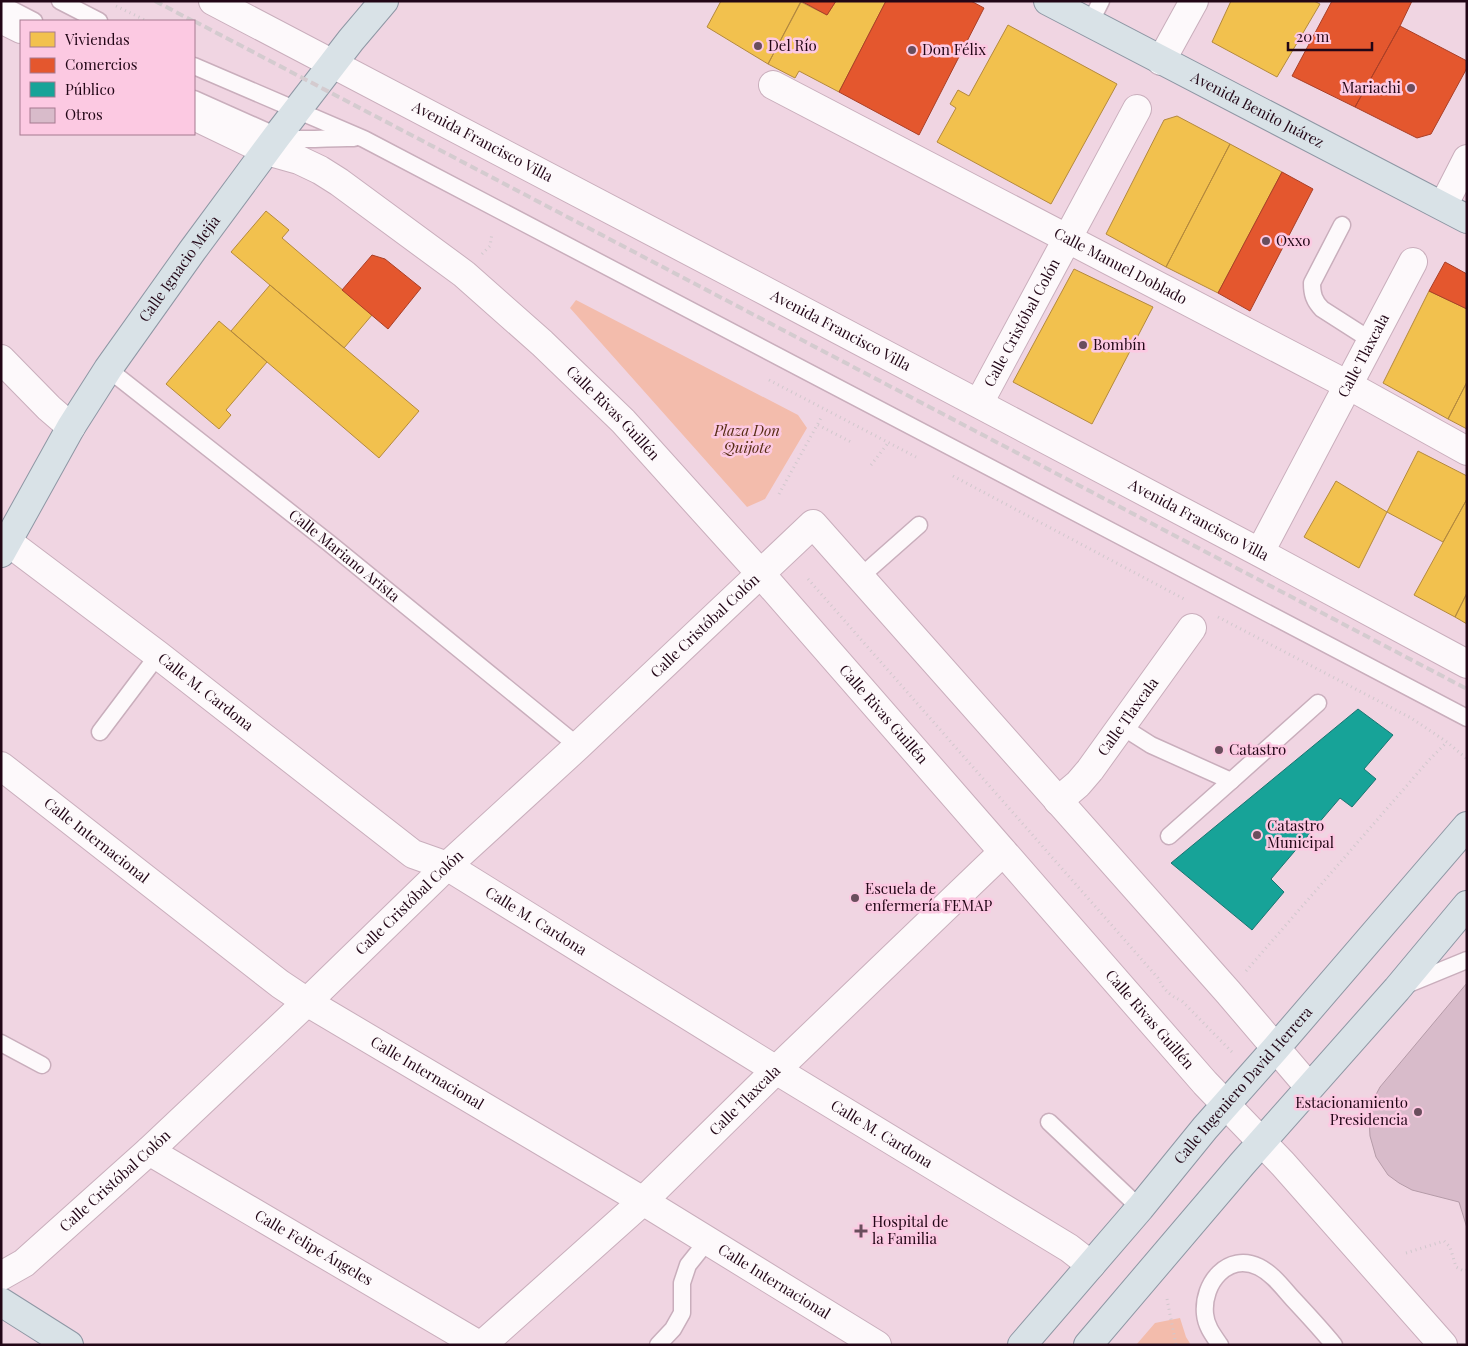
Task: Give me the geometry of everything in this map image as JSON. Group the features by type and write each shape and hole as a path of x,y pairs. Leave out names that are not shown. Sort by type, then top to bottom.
{"main road":[{"name":"Calle Ignacio Mejía","path":"4,548 70,427 108,369 272,143 351,40 384,1"},
{"name":"Avenida Benito Juárez","path":"1048,1 1096,12 1162,61 1467,219"},
{"name":"Calle Ingeniero David Herrera","path":"1022,1345 1140,1208 1205,1128 1467,826"},
{"path":"1088,1345 1467,905"},
{"path":"1,1302 68,1345"}],"street":[{"name":"Avenida Francisco Villa","path":"213,1 979,403 1467,664"},
{"path":"1162,61 1194,1"},
{"path":"1,19 20,28"},
{"name":"Calle Manuel Doblado","path":"773,85 1348,385 1467,451"},
{"name":"Calle Cristóbal Colón","path":"979,403 1137,109"},
{"path":"195,116 272,143"},
{"name":"Calle Rivas Guillén","path":"272,143 339,182 464,274 542,343 623,421 760,573 1205,1083 1262,1141 1443,1345"},
{"path":"1443,206 1467,159"},
{"name":"Calle Tlaxcala","path":"1260,552 1413,262"},
{"path":"1,358 70,427"},
{"name":"Calle Cristóbal Colón","path":"1,1276 24,1263 149,1151 307,1002 447,866 578,746 813,524 859,578"},
{"name":"Calle M. Cardona","path":"4,548 158,655 414,854 447,866 776,1070 1070,1248 1091,1266"},
{"path":"859,578 1228,992 1309,1087"},
{"name":"Calle Tlaxcala","path":"1058,801 1078,784 1202,621"},
{"name":"Calle Internacional","path":"1,766 280,984 307,1002 708,1240 877,1345"},
{"name":"Calle Tlaxcala","path":"482,1345 643,1201 1003,852"},
{"name":"Calle Felipe Ángeles","path":"149,1151 478,1345"}],"lane":[{"path":"60,1 97,20"},
{"path":"1,4 32,20"},
{"path":"195,66 364,139 1467,718"},
{"path":"195,100 272,143 290,139 332,137 364,139"},
{"path":"1342,225 1312,284 1312,292 1315,302 1322,309 1372,341"},
{"name":"Calle Mariano Arista","path":"108,369 329,543 578,746"},
{"path":"859,578 919,525"},
{"path":"100,732 158,655"},
{"path":"1169,836 1318,703"},
{"path":"1121,726 1151,745 1231,782"},
{"path":"1396,989 1467,960"},
{"path":"1,1043 42,1065"},
{"path":"1049,1122 1140,1208"},
{"path":"658,1345 672,1329 682,1312 682,1283 688,1265 708,1240"},
{"path":"1220,1345 1208,1328 1205,1315 1205,1302 1208,1290 1217,1275 1232,1264 1246,1262 1260,1268 1275,1279 1334,1345"}],"path":[{"path":"115,5 145,20"},
{"path":"492,233 501,238"},
{"path":"764,377 924,461"},
{"path":"779,494 821,418"},
{"path":"818,425 853,443"},
{"path":"871,465 888,443"},
{"path":"950,475 1186,600"},
{"path":"808,579 1158,978 1166,992 1182,1001 1232,1052"},
{"path":"1202,621 1411,718 1447,742 1467,759"},
{"path":"1228,992 1429,760 1447,742"},
{"path":"1406,1253 1444,1241 1450,1247 1456,1267 1464,1271 1467,1270"},
{"path":"1167,1299 1176,1345"}],"green space":[{"name":"Plaza Don Quijote","path":"576,300 798,415 807,428 765,499 747,507 570,308"},
{"path":"1180,1318 1186,1337 1191,1345 1136,1345 1155,1323"}],"building: Viviendas":[{"name":"Del Río","path":"721,1 801,1 768,64 707,27"},
{"path":"836,1 886,1 839,92 799,71 795,78 768,64 801,2 827,15"},
{"path":"1231,1 1314,1 1320,4 1277,77 1212,42"},
{"path":"1008,25 1117,84 1051,204 937,142 956,108 950,104 958,90 969,96"},
{"path":"1177,116 1230,144 1166,267 1106,234 1164,120"},
{"path":"1230,144 1282,172 1218,293 1166,267"},
{"path":"266,211 289,230 282,238 372,315 344,348 231,252"},
{"name":"Bombín","path":"1074,269 1153,307 1092,424 1013,382"},
{"path":"270,285 419,411 379,458 231,331"},
{"path":"1429,291 1467,309 1467,382 1448,419 1383,383"},
{"path":"219,321 267,362 226,410 231,415 219,429 166,384"},
{"path":"1467,382 1467,429 1448,419"},
{"path":"1418,451 1467,476 1467,499 1443,542 1387,512"},
{"path":"1336,481 1387,512 1359,568 1304,537"},
{"path":"1467,499 1467,593 1455,617 1414,595"},
{"path":"1467,593 1467,624 1455,617"}],"building: Comercios":[{"path":"801,1 836,1 827,15"},
{"name":"Don Félix","path":"886,1 971,1 984,8 919,135 839,92"},
{"path":"1332,1 1412,1 1355,107 1292,76"},
{"name":"Mariachi","path":"1400,26 1467,61 1467,68 1431,134 1417,138 1355,107"},
{"name":"Oxxo","path":"1282,172 1313,189 1250,311 1218,293"},
{"path":"372,255 385,259 421,288 388,329 342,290"},
{"path":"1445,262 1467,274 1467,309 1429,291"}],"building: Público":[{"name":"Catastro Municipal","path":"1358,709 1393,735 1364,769 1376,779 1352,807 1340,798 1271,879 1284,892 1252,930 1171,863"}],"building: Otros":[{"name":"Estacionamiento Presidencia","path":"1467,983 1467,1228 1459,1202 1412,1190 1388,1175 1376,1157 1370,1136 1369,1119 1371,1104 1380,1087"}],"railway":[{"path":"155,1 191,20"},
{"path":"195,22 1467,689"}],"place":[{"name":"Del Río","path":"758,46"},
{"name":"Don Félix","path":"912,50"},
{"name":"Mariachi","path":"1411,88"},
{"name":"Oxxo","path":"1266,241"},
{"name":"Bombín","path":"1083,345"},
{"name":"Catastro","path":"1219,750"},
{"name":"Catastro Municipal","path":"1257,835"},
{"name":"Escuela de enfermería FEMAP","path":"855,898"},
{"name":"Estacionamiento Presidencia","path":"1418,1112"},
{"name":"Hospital de la Familia","path":"861,1231"}]}
